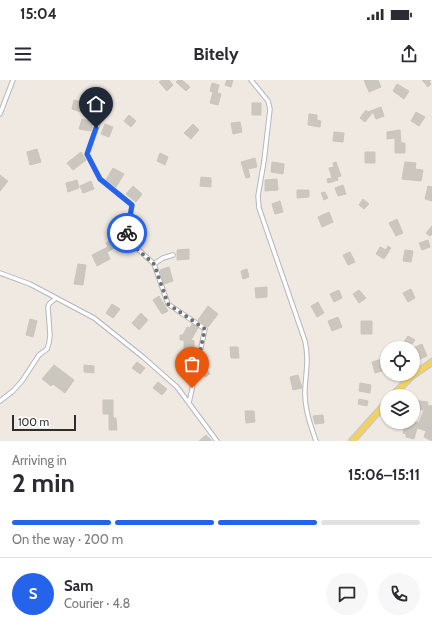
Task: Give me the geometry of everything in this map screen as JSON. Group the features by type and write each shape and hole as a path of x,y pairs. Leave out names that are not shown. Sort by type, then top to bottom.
{"main road":[{"path":"399,389 412,376 432,362"},
{"path":"352,441 380,410"}],"street":[{"path":"0,114 13,80"},
{"path":"251,80 268,101 270,109 258,196 259,208 305,341 308,356 304,389 306,408 309,423 316,441"},
{"path":"101,115 87,154 100,179 132,205 126,239 154,264 168,304 205,329 189,403"},
{"path":"154,264 173,254"},
{"path":"0,273 30,284 94,318 143,357 177,387 217,441"},
{"path":"0,401 18,386 39,354 47,348 50,336 48,307 49,304 56,298"}],"building":[{"path":"162,80 169,80 173,85 167,91 159,82"},
{"path":"178,80 182,80 190,87 186,91 176,82"},
{"path":"227,80 233,80 231,87 225,85"},
{"path":"364,80 378,80 381,87 369,92"},
{"path":"422,80 431,80 429,82 431,84 428,87"},
{"path":"212,83 219,85 217,93 221,94 218,105 210,103 213,92 210,91"},
{"path":"397,84 409,91 404,99 393,91"},
{"path":"74,100 84,103 81,112 72,109"},
{"path":"252,103 261,103 261,115 252,115"},
{"path":"91,105 101,111 96,119 86,113"},
{"path":"381,107 384,116 376,119 373,112 365,122 360,118 366,110 368,112"},
{"path":"416,112 425,117 419,126 411,121"},
{"path":"309,114 317,115 317,120 321,121 320,127 308,125"},
{"path":"129,115 136,121 131,127 124,121"},
{"path":"82,119 93,122 91,131 79,129"},
{"path":"240,122 242,132 233,134 231,123"},
{"path":"105,124 113,127 109,137 101,134"},
{"path":"193,124 199,130 191,139 184,133"},
{"path":"400,130 401,143 405,143 405,153 395,153 395,138 387,139 387,132"},
{"path":"334,132 344,133 343,142 333,141"},
{"path":"37,149 41,162 30,165 27,152"},
{"path":"81,152 86,160 73,170 67,163"},
{"path":"365,152 375,152 375,163 365,163"},
{"path":"160,153 168,157 165,165 157,161"},
{"path":"255,158 257,167 248,169 250,177 246,178 241,162"},
{"path":"272,162 284,164 283,174 271,172"},
{"path":"336,162 341,176 337,177 338,180 328,183 327,179 332,178 329,168 334,167 333,163"},
{"path":"405,162 416,163 415,169 423,170 421,181 402,179"},
{"path":"113,168 124,174 116,187 106,180"},
{"path":"0,175 8,181 0,191"},
{"path":"201,177 211,178 211,187 200,186"},
{"path":"277,179 278,190 265,191 265,180"},
{"path":"77,180 79,188 68,192 66,183"},
{"path":"91,181 94,189 83,193 80,186"},
{"path":"343,185 346,194 338,196 335,188"},
{"path":"133,186 142,194 136,202 126,194"},
{"path":"428,186 432,187 432,201 425,199"},
{"path":"297,190 309,190 309,197 297,198"},
{"path":"325,192 328,198 324,200 321,193"},
{"path":"363,199 369,204 364,209 359,205"},
{"path":"280,201 283,212 275,214 272,204"},
{"path":"329,212 333,222 322,227 318,217"},
{"path":"397,219 403,233 396,236 389,223"},
{"path":"432,226 432,234 430,236 426,233"},
{"path":"120,235 124,243 107,252 110,259 97,266 92,255 108,247 106,243"},
{"path":"428,240 430,247 422,250 419,243"},
{"path":"388,246 391,248 384,259 376,254 380,247 386,250"},
{"path":"189,249 189,259 177,260 177,250"},
{"path":"405,250 413,251 411,262 403,261"},
{"path":"350,252 355,262 348,265 343,255"},
{"path":"78,264 86,265 83,285 74,284"},
{"path":"169,267 173,281 164,284 160,270"},
{"path":"247,269 249,277 243,279 241,271"},
{"path":"267,287 267,297 256,298 255,288"},
{"path":"411,289 415,298 408,302 403,293"},
{"path":"339,290 342,298 334,302 330,294"},
{"path":"359,290 366,298 359,303 353,294"},
{"path":"159,296 168,311 162,314 153,300"},
{"path":"318,302 324,313 317,317 311,306"},
{"path":"112,304 120,309 113,318 106,313"},
{"path":"208,306 218,314 208,327 198,320"},
{"path":"141,313 148,320 139,330 132,323"},
{"path":"338,317 342,327 332,331 328,321"},
{"path":"30,319 37,321 33,337 26,335"},
{"path":"361,321 372,321 372,334 361,334"},
{"path":"192,324 198,328 191,340 194,341 194,347 188,347 188,350 184,350 184,340 180,340 180,335 183,335 187,327 190,328"},
{"path":"408,336 415,340 414,341 404,341"},
{"path":"422,344 427,356 420,359 420,345"},
{"path":"230,347 238,347 239,358 231,358"},
{"path":"380,360 380,372 375,373 372,362"},
{"path":"137,362 145,368 140,374 132,368"},
{"path":"54,365 74,380 65,393 53,384 51,386 42,379"},
{"path":"84,365 94,366 94,373 84,372"},
{"path":"206,368 210,374 205,377 201,372"},
{"path":"298,375 302,388 293,390 290,377"},
{"path":"158,382 167,389 162,395 153,388"},
{"path":"360,383 371,385 370,393 359,391"},
{"path":"359,399 368,401 367,406 358,404"},
{"path":"103,400 113,400 113,418 116,418 117,430 109,430 109,414 103,414"},
{"path":"420,401 428,402 427,405 432,406 432,441 424,437 426,431 420,429 420,420 424,410 420,410"},
{"path":"245,411 254,411 255,422 246,423"},
{"path":"323,415 324,423 315,424 313,416"},
{"path":"404,429 417,429 414,439 406,437 406,434 403,433"},
{"path":"206,435 212,441 199,441"}],"way so far":[{"path":"127,233 126,239 154,264 168,304 205,329 192,388"}],"route":[{"path":"96,128 87,154 100,179 132,205 127,233"}]}
